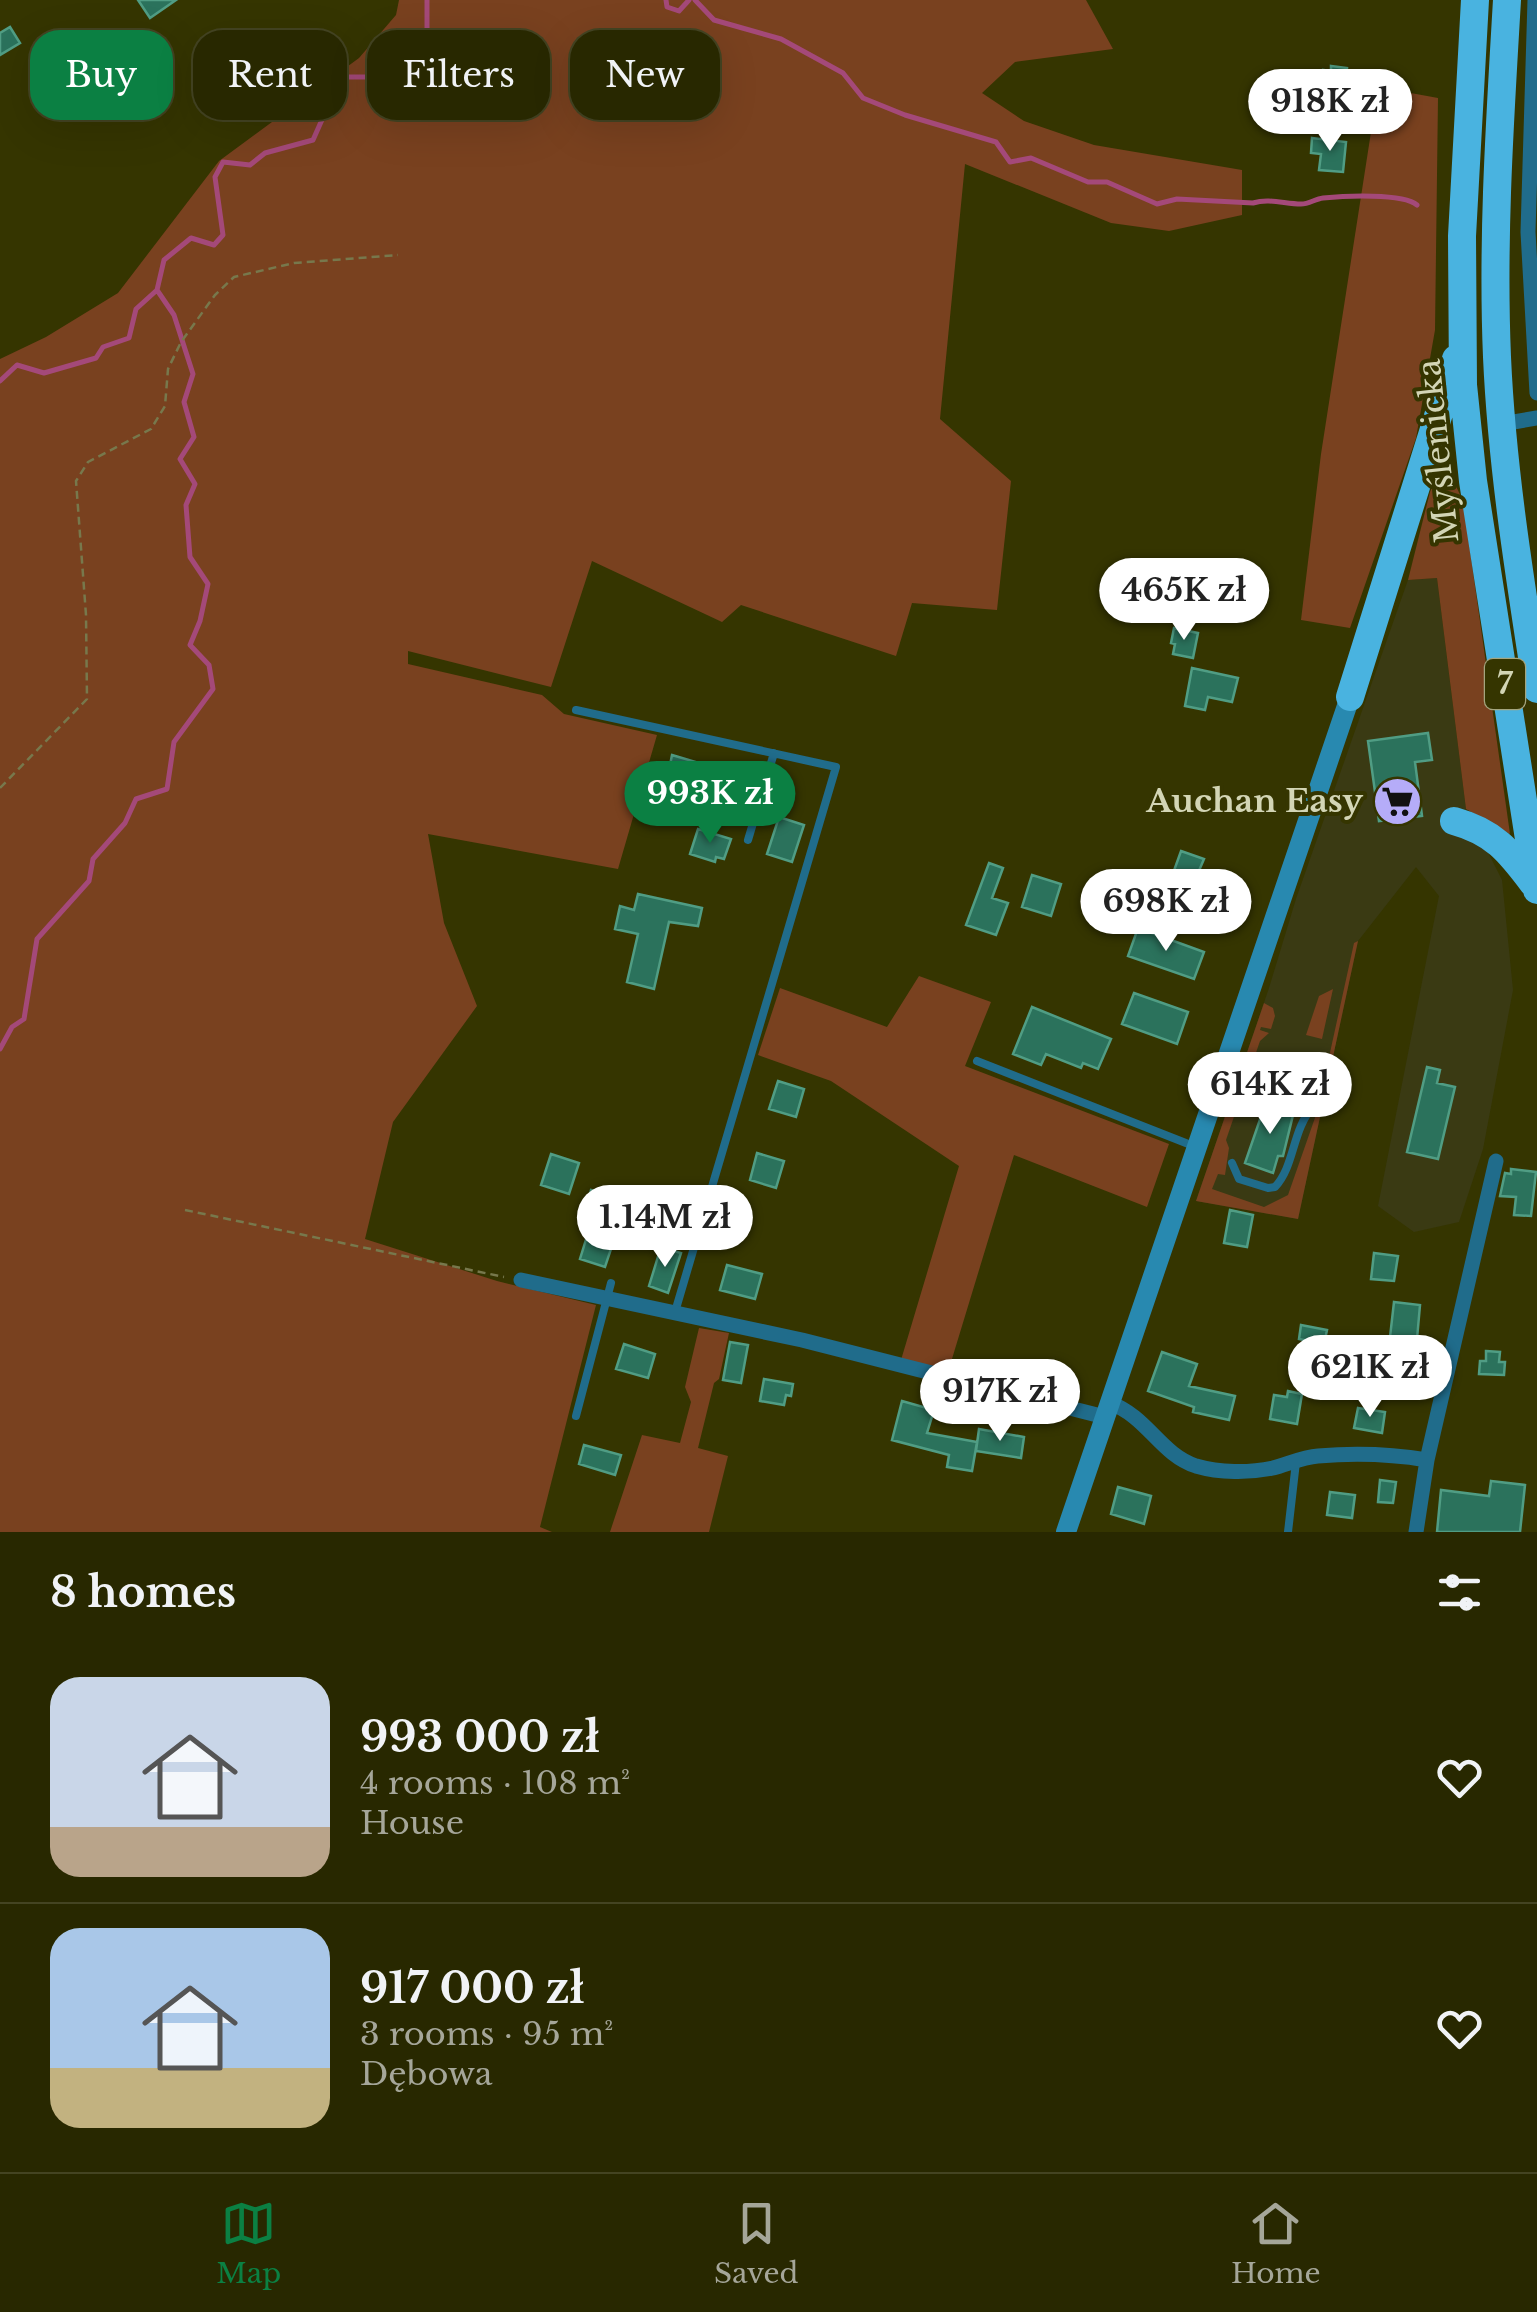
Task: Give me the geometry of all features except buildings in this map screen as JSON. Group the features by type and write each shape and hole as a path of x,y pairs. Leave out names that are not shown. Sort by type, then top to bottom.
{"highway":[{"name":"Myślenicka","path":"1475,0 1462,236 1461,343 1473,480 1537,889"},
{"name":"Myślenicka","path":"1507,0 1495,238 1502,424 1537,689"},
{"path":"1350,697 1461,343"},
{"path":"1420,476 1429,467 1442,463 1473,480"},
{"path":"1454,821 1507,848 1537,889"}],"street":[{"path":"1535,0 1528,232 1537,393"},
{"path":"1502,424 1537,418"},
{"path":"1066,1532 1350,697"},
{"path":"1416,1532 1427,1460 1496,1161"},
{"path":"520,1280 608,1290 675,1312 1108,1410 1130,1410 1170,1451 1195,1466 1231,1472 1271,1468 1313,1456 1356,1454 1427,1460"}],"lane":[{"path":"576,710 836,767 675,1312"},
{"path":"748,840 774,753"},
{"path":"977,1061 1196,1147"},
{"path":"1232,1162 1239,1179 1268,1188 1278,1184 1302,1120 1312,1107"},
{"path":"576,1416 608,1290"},
{"path":"1288,1532 1296,1461"}],"path":[{"path":"0,788 87,699 86,615 76,480 88,462 151,429 165,406 168,370 181,342 215,294 234,277 294,263 398,255"},
{"path":"185,1210 520,1280"}],"shaded area":[{"path":"399,0 1086,0 1113,49 1015,62 982,93 1024,121 1094,145 1242,170 1242,215 1169,231 1111,223 965,164 940,419 1011,481 997,610 912,603 896,656 741,605 722,622 592,561 551,687 408,651 408,664 542,695 564,714 657,735 618,869 428,834 444,923 477,1006 393,1122 365,1239 497,1281 596,1305 540,1527 552,1532 0,1532 0,359 46,337 118,293 219,161 275,120 347,120 347,67 367,49 367,120 550,120 550,30 383,30 396,15"},
{"path":"1378,87 1438,98 1435,330 1416,438 1350,628 1301,620 1321,454"},
{"path":"1442,479 1455,484 1463,501 1510,834 1466,809 1437,578 1408,580 1430,492 1434,483"},
{"path":"1437,578 1466,809 1502,880 1513,990 1483,1149 1459,1222 1414,1232 1378,1206 1439,896 1416,867 1358,941 1298,1219 1196,1201 1408,580"},
{"path":"1358,941 1298,1219 1196,1201 1264,1003 1273,1008 1275,1016 1271,1029 1261,1027 1269,1033 1260,1041 1226,1140 1229,1148 1225,1175 1218,1174 1212,1189 1264,1207 1288,1195 1317,1112 1354,943"},
{"path":"919,976 991,1002 965,1066 1169,1144 1147,1207 1014,1155 948,1372 901,1360 959,1166 831,1081 758,1055 780,988 887,1027"},
{"path":"1333,989 1322,1039 1306,1035 1319,996"},
{"path":"699,1328 729,1333 698,1448 728,1456 709,1532 610,1532 642,1435 680,1443 691,1402 685,1387"}],"waterway":[{"path":"0,381 17,365 44,373 96,358 103,347 129,338 136,309 157,290 164,260 191,238 214,245 223,235 215,177 223,162 250,165 265,153 313,140 341,77 395,77 427,50 427,0"},
{"path":"666,0 667,7 679,11 689,0"},
{"path":"695,0 714,20 781,39 843,73 863,98 996,142 1010,162 1031,158 1088,182 1107,182 1157,204 1177,199 1301,204 1358,196 1387,197 1417,205"},
{"path":"0,1049 12,1027 24,1019 37,939 89,881 93,859 125,823 136,799 167,789 174,742 213,689 209,665 190,645 208,584 190,557 186,505 195,484 180,459 194,437 184,402 193,374 174,315 157,290"}],"place":[{"name":"Auchan Easy","path":"1398,801"}]}
